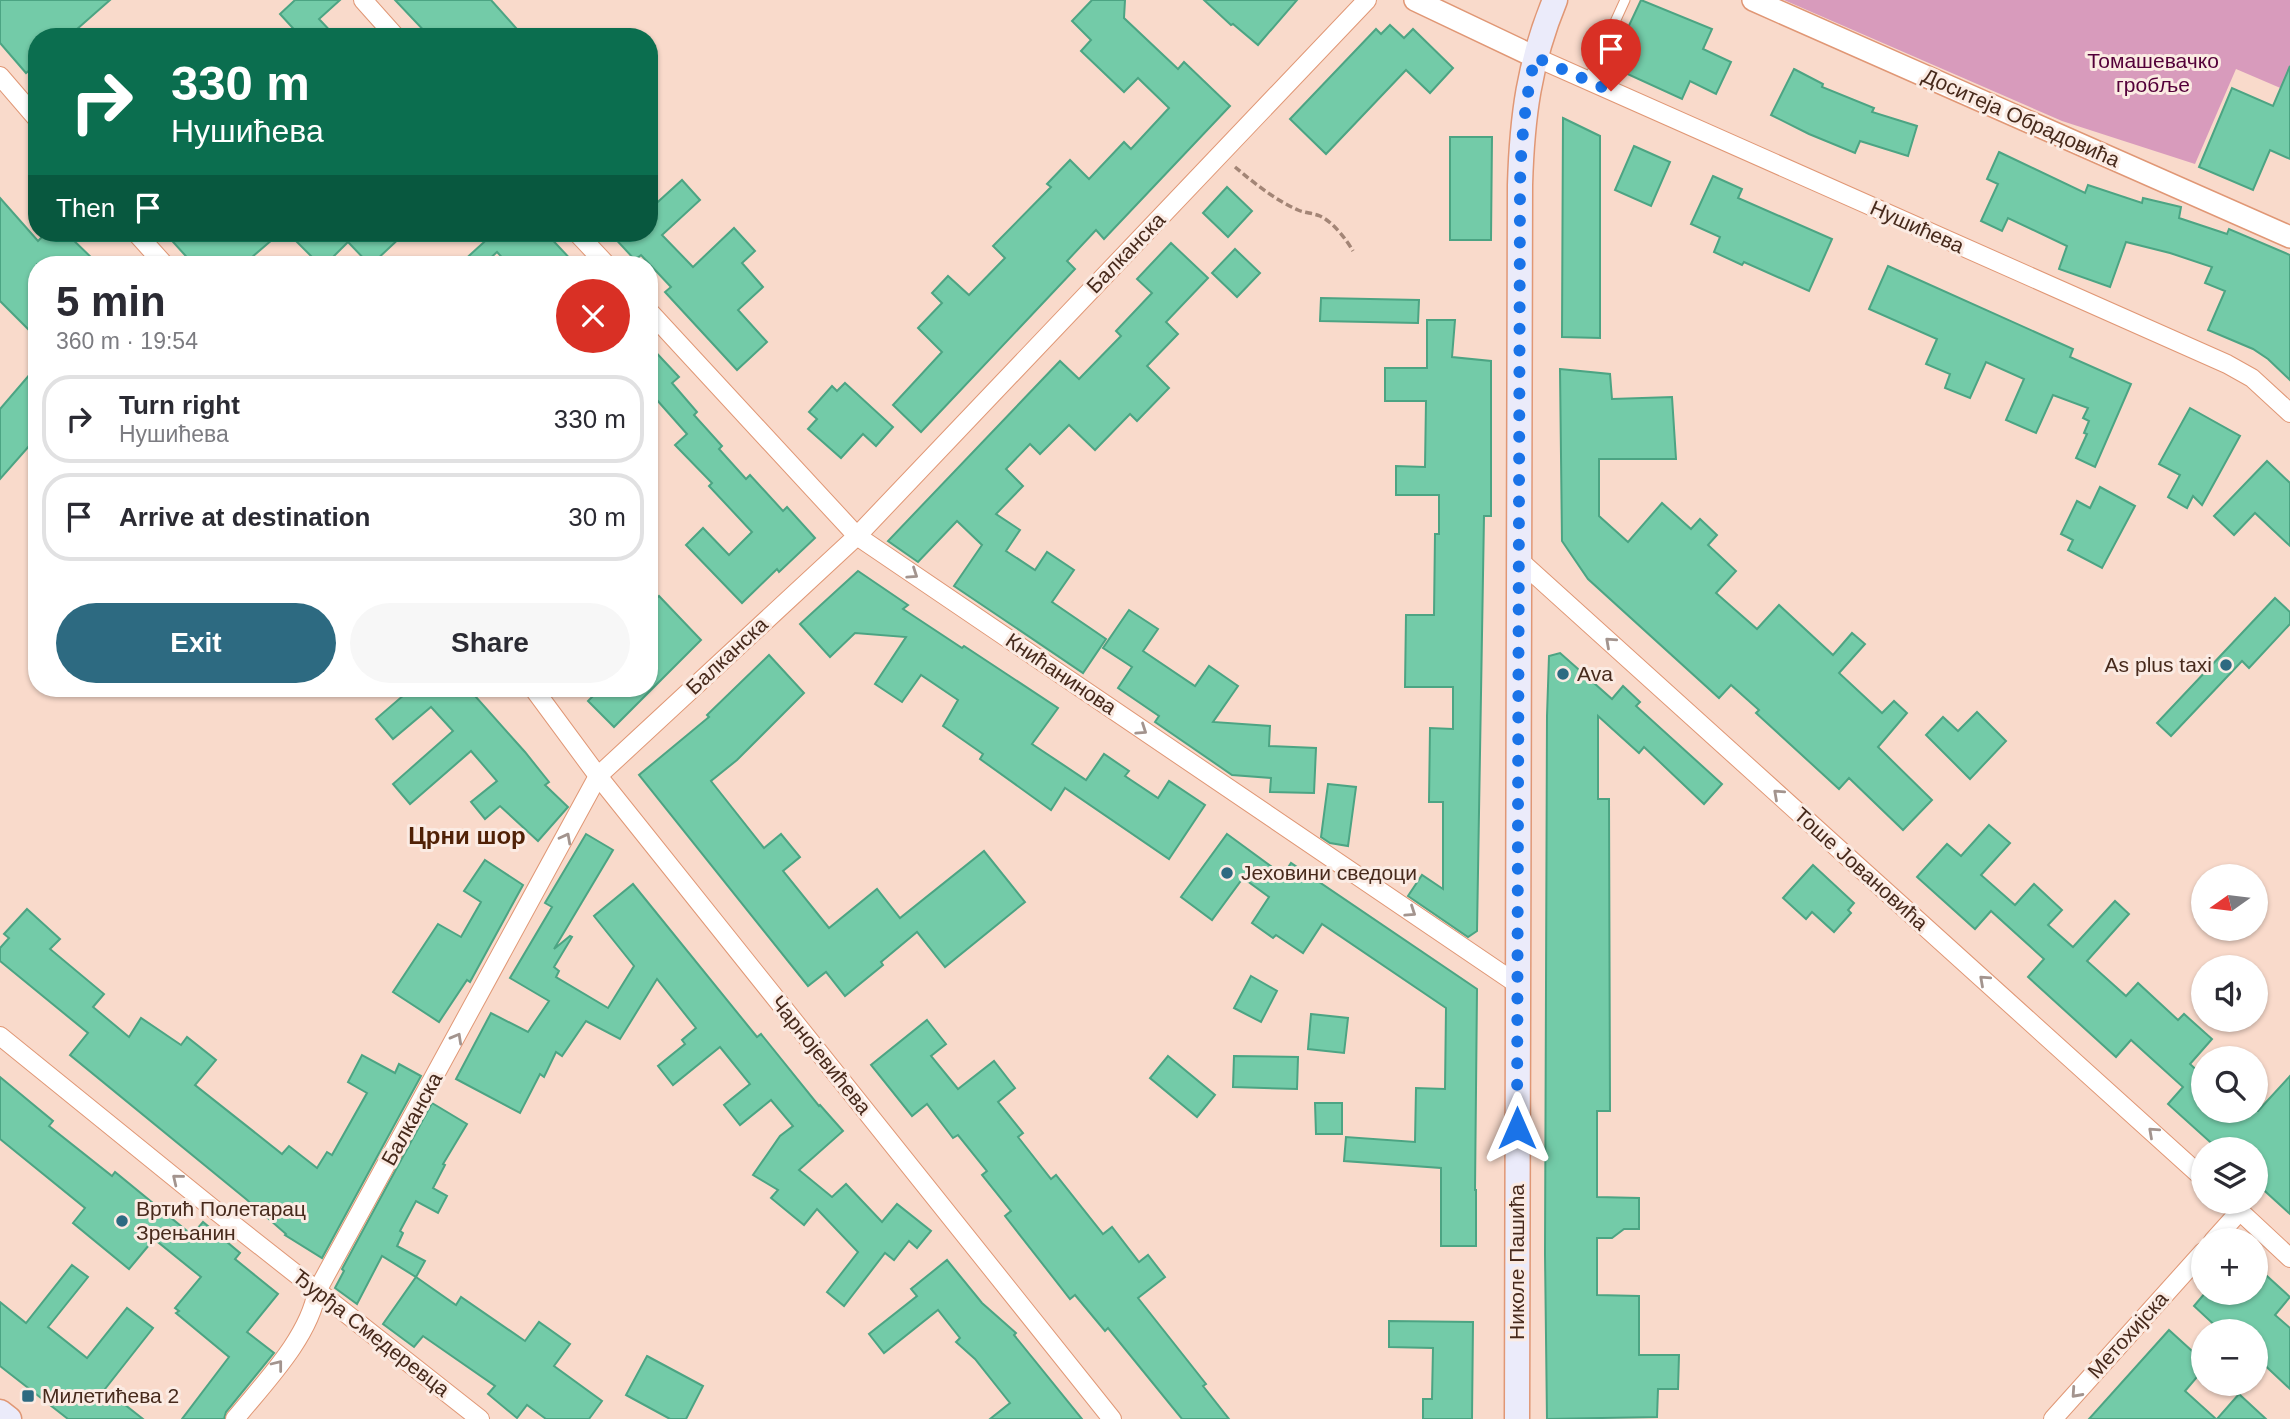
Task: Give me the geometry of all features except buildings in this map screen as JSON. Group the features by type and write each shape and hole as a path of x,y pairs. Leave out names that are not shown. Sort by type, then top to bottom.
{"main road":[{"name":"Николе Пашића","path":"1517,1419 1521,153 1526,94 1535,57 1555,0"},
{"path":"0,1412 9,1419"}],"street":[{"path":"363,0 389,28"},
{"name":"Балканска","path":"235,1419 292,1348 315,1305 317,1291 598,776 857,536 1367,0"},
{"path":"1415,0 1535,57"},
{"name":"Доситеја Обрадовића","path":"1753,0 2290,237"},
{"name":"Нушићева","path":"1535,57 2227,364 2252,378 2290,413"},
{"path":"0,76 28,109"},
{"path":"144,242 157,256"},
{"path":"585,242 599,256"},
{"name":"Книћанинова","path":"658,321 857,536 1517,984"},
{"name":"Тоше Јовановића","path":"1519,560 2191,1167"},
{"name":"Чарнојевићева","path":"540,697 598,776 1112,1419"},
{"name":"Ђурђа Смедеревца","path":"0,1036 480,1419"},
{"path":"2243,1214 2290,1258"},
{"name":"Метохијска","path":"2053,1419 2191,1265"}],"lane":[{"path":"1588,81 1625,0"}],"path":[{"path":"1221,154 1251,181 1275,197 1298,210 1322,217 1347,240 1353,251"}],"green space":[{"name":"Томашевачко гробље","path":"1784,0 2290,0 2290,92 2236,69 2195,164 2062,121"}],"place":[{"name":"As plus taxi","path":"2226,665"},
{"name":"Ava","path":"1563,674"},
{"name":"Јеховини сведоци","path":"1227,873"},
{"name":"Вртић Полетарац Зрењанин","path":"122,1221"},
{"name":"Милетићева 2","path":"28,1396"}],"district":[{"name":"Црни шор","path":"467,836"}],"route":[{"path":"1517,1128 1520,185 1526,94 1535,57 1611,91"}]}
